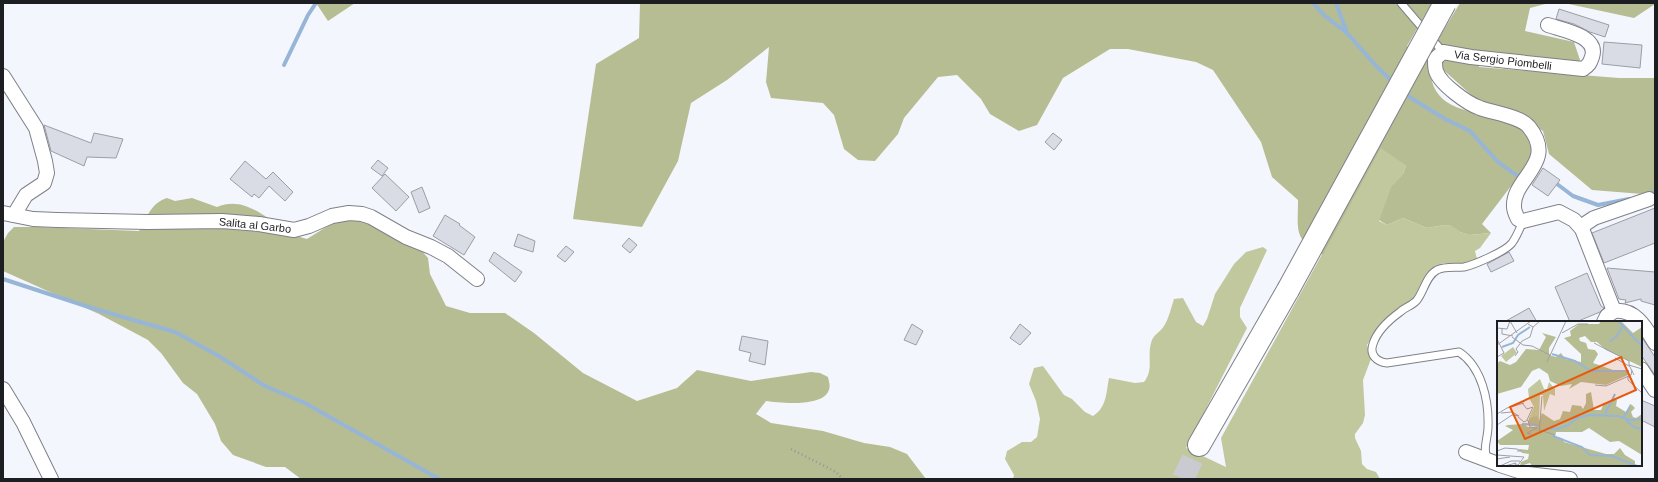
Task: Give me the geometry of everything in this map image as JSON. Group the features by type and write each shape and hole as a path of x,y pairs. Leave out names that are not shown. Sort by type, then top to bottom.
{"highway":[{"path":"1199,445 1288,290 1445,3"}],"street":[{"name":"Via Sergio Piombelli","path":"1524,221 1518,219 1514,208 1514,199 1539,155 1535,137 1528,125 1512,117 1478,108 1446,86 1436,72 1435,59 1443,52 1471,57 1583,69 1590,65 1594,53 1592,44 1585,38 1548,25"},
{"name":"Salita al Garbo","path":"3,76 36,128 46,161 47,173 44,183 26,195 9,214 32,219 57,220 148,222 222,221 259,224 294,230 309,226 332,216 349,213 362,214 371,217 406,237 448,256 476,279"},
{"path":"1582,230 1585,224 1594,218 1649,199"},
{"path":"1524,221 1559,212 1574,220 1582,230 1614,311"},
{"path":"1604,321 1607,316 1614,311 1624,311 1638,318 1641,321"},
{"path":"1642,323 1655,343"},
{"path":"1642,370 1655,390"},
{"path":"3,389 23,422 50,478"},
{"path":"1466,452 1495,464"},
{"path":"1500,466 1528,477 1570,479"}],"lane":[{"path":"1401,3 1443,52"},
{"path":"1495,464 1485,456 1488,426 1487,408 1482,383 1477,372 1465,356 1459,352 1387,363 1380,362 1376,359 1372,353 1372,346 1377,334 1382,328 1400,311 1412,306 1434,271 1445,267 1469,266 1488,258 1512,244 1524,221"}],"path":[{"path":"791,449 836,472 843,479"}],"green space":[{"path":"316,3 355,3 328,21"},
{"path":"640,3 1432,3 1407,46 1428,56 1460,3 1549,3 1530,8 1525,31 1574,42 1581,63 1478,52 1479,67 1619,78 1655,78 1655,195 1592,190 1549,154 1543,131 1516,115 1478,101 1429,57 1432,82 1439,95 1447,102 1459,108 1502,121 1525,132 1533,143 1534,156 1482,224 1491,233 1469,235 1460,232 1452,226 1444,225 1427,228 1403,218 1387,225 1379,220 1391,187 1403,174 1406,166 1381,148 1323,255 1306,244 1302,239 1298,227 1298,200 1272,177 1261,142 1213,70 1196,62 1128,49 1110,49 1063,78 1037,125 1019,131 990,114 981,99 957,75 938,77 904,118 898,134 875,161 858,160 844,149 834,115 823,103 771,98 766,82 769,47 727,80 691,103 678,161 642,227 573,219 596,64 639,38"},
{"path":"1564,3 1655,3 1655,4 1634,18"},
{"path":"1381,147 1406,166 1403,174 1391,188 1379,221 1387,225 1403,218 1427,228 1444,225 1453,226 1460,232 1469,235 1491,233 1480,248 1475,251 1477,259 1465,263 1443,263 1431,269 1413,299 1380,324 1367,345 1371,359 1363,380 1365,415 1363,423 1355,434 1355,438 1361,451 1362,464 1367,469 1376,472 1380,479 1013,479 1014,475 1005,459 1007,451 1022,442 1031,442 1037,437 1040,419 1036,401 1029,384 1034,368 1043,366 1064,395 1072,399 1085,412 1093,416 1098,412 1103,404 1109,378 1135,383 1144,382 1150,368 1150,348 1152,340 1166,323 1174,299 1183,298 1196,322 1203,326 1207,319 1215,294 1234,264 1246,252 1263,247 1267,250 1240,308 1240,317 1247,328 1186,448 1226,467 1221,438"},
{"path":"167,198 175,201 192,198 217,207 230,204 241,205 253,209 285,229 307,239 342,217 368,219 422,251 428,258 430,274 446,306 470,313 505,313 534,333 583,373 637,401 677,388 697,370 751,381 811,372 820,373 828,377 830,386 824,397 809,402 799,403 766,401 756,414 771,423 823,431 864,443 890,447 907,454 926,479 301,479 285,467 266,467 233,455 221,441 215,424 197,394 183,383 161,353 148,340 99,314 3,271 3,242 8,233 14,227 139,231 153,207 157,203"}],"building":[{"path":"1559,9 1609,25 1605,37 1574,24 1556,19"},
{"path":"1604,42 1642,45 1640,68 1602,64"},
{"path":"44,125 91,143 94,133 123,139 116,158 87,157 84,166 51,151"},
{"path":"1053,133 1062,140 1054,150 1045,142"},
{"path":"378,160 388,168 382,176 371,168"},
{"path":"245,161 266,179 273,172 293,192 285,201 269,186 259,198 254,194 252,197 230,179"},
{"path":"1543,168 1560,180 1548,196 1532,185"},
{"path":"385,174 409,197 396,211 372,188"},
{"path":"422,187 430,208 419,213 411,192"},
{"path":"1655,208 1655,243 1604,263 1592,233"},
{"path":"445,215 460,224 459,225 475,237 464,255 433,236"},
{"path":"518,234 535,241 533,252 514,246"},
{"path":"629,238 637,245 630,253 622,246"},
{"path":"566,246 574,252 565,262 557,256"},
{"path":"494,252 522,272 515,282 489,261"},
{"path":"1509,252 1514,261 1491,272 1487,264"},
{"path":"1607,268 1655,272 1655,305 1641,301 1641,299 1625,303 1626,300 1619,299"},
{"path":"1587,273 1601,306 1604,308 1600,312 1578,321 1570,321 1555,287"},
{"path":"1529,308 1536,321 1506,321"},
{"path":"912,324 923,331 916,345 904,340"},
{"path":"1020,324 1031,333 1020,345 1010,338"},
{"path":"742,336 768,341 765,365 749,361 751,353 739,350"},
{"path":"1642,338 1655,357 1655,375 1642,356"},
{"path":"1642,400 1655,406 1655,427 1642,420"}],"waterway":[{"path":"284,65 308,15 316,3"},
{"path":"1313,3 1325,16 1347,33"},
{"path":"1336,3 1347,33 1377,67 1393,82"},
{"path":"1404,92 1445,119 1470,131 1497,161 1516,175 1525,175"},
{"path":"1553,181 1573,196 1598,205 1629,199"},
{"path":"1647,194 1655,192"},
{"path":"3,279 95,309 175,332 219,356 265,386 305,403 439,479"}],"tunnel":[{"path":"1183,479 1199,445"}]}
